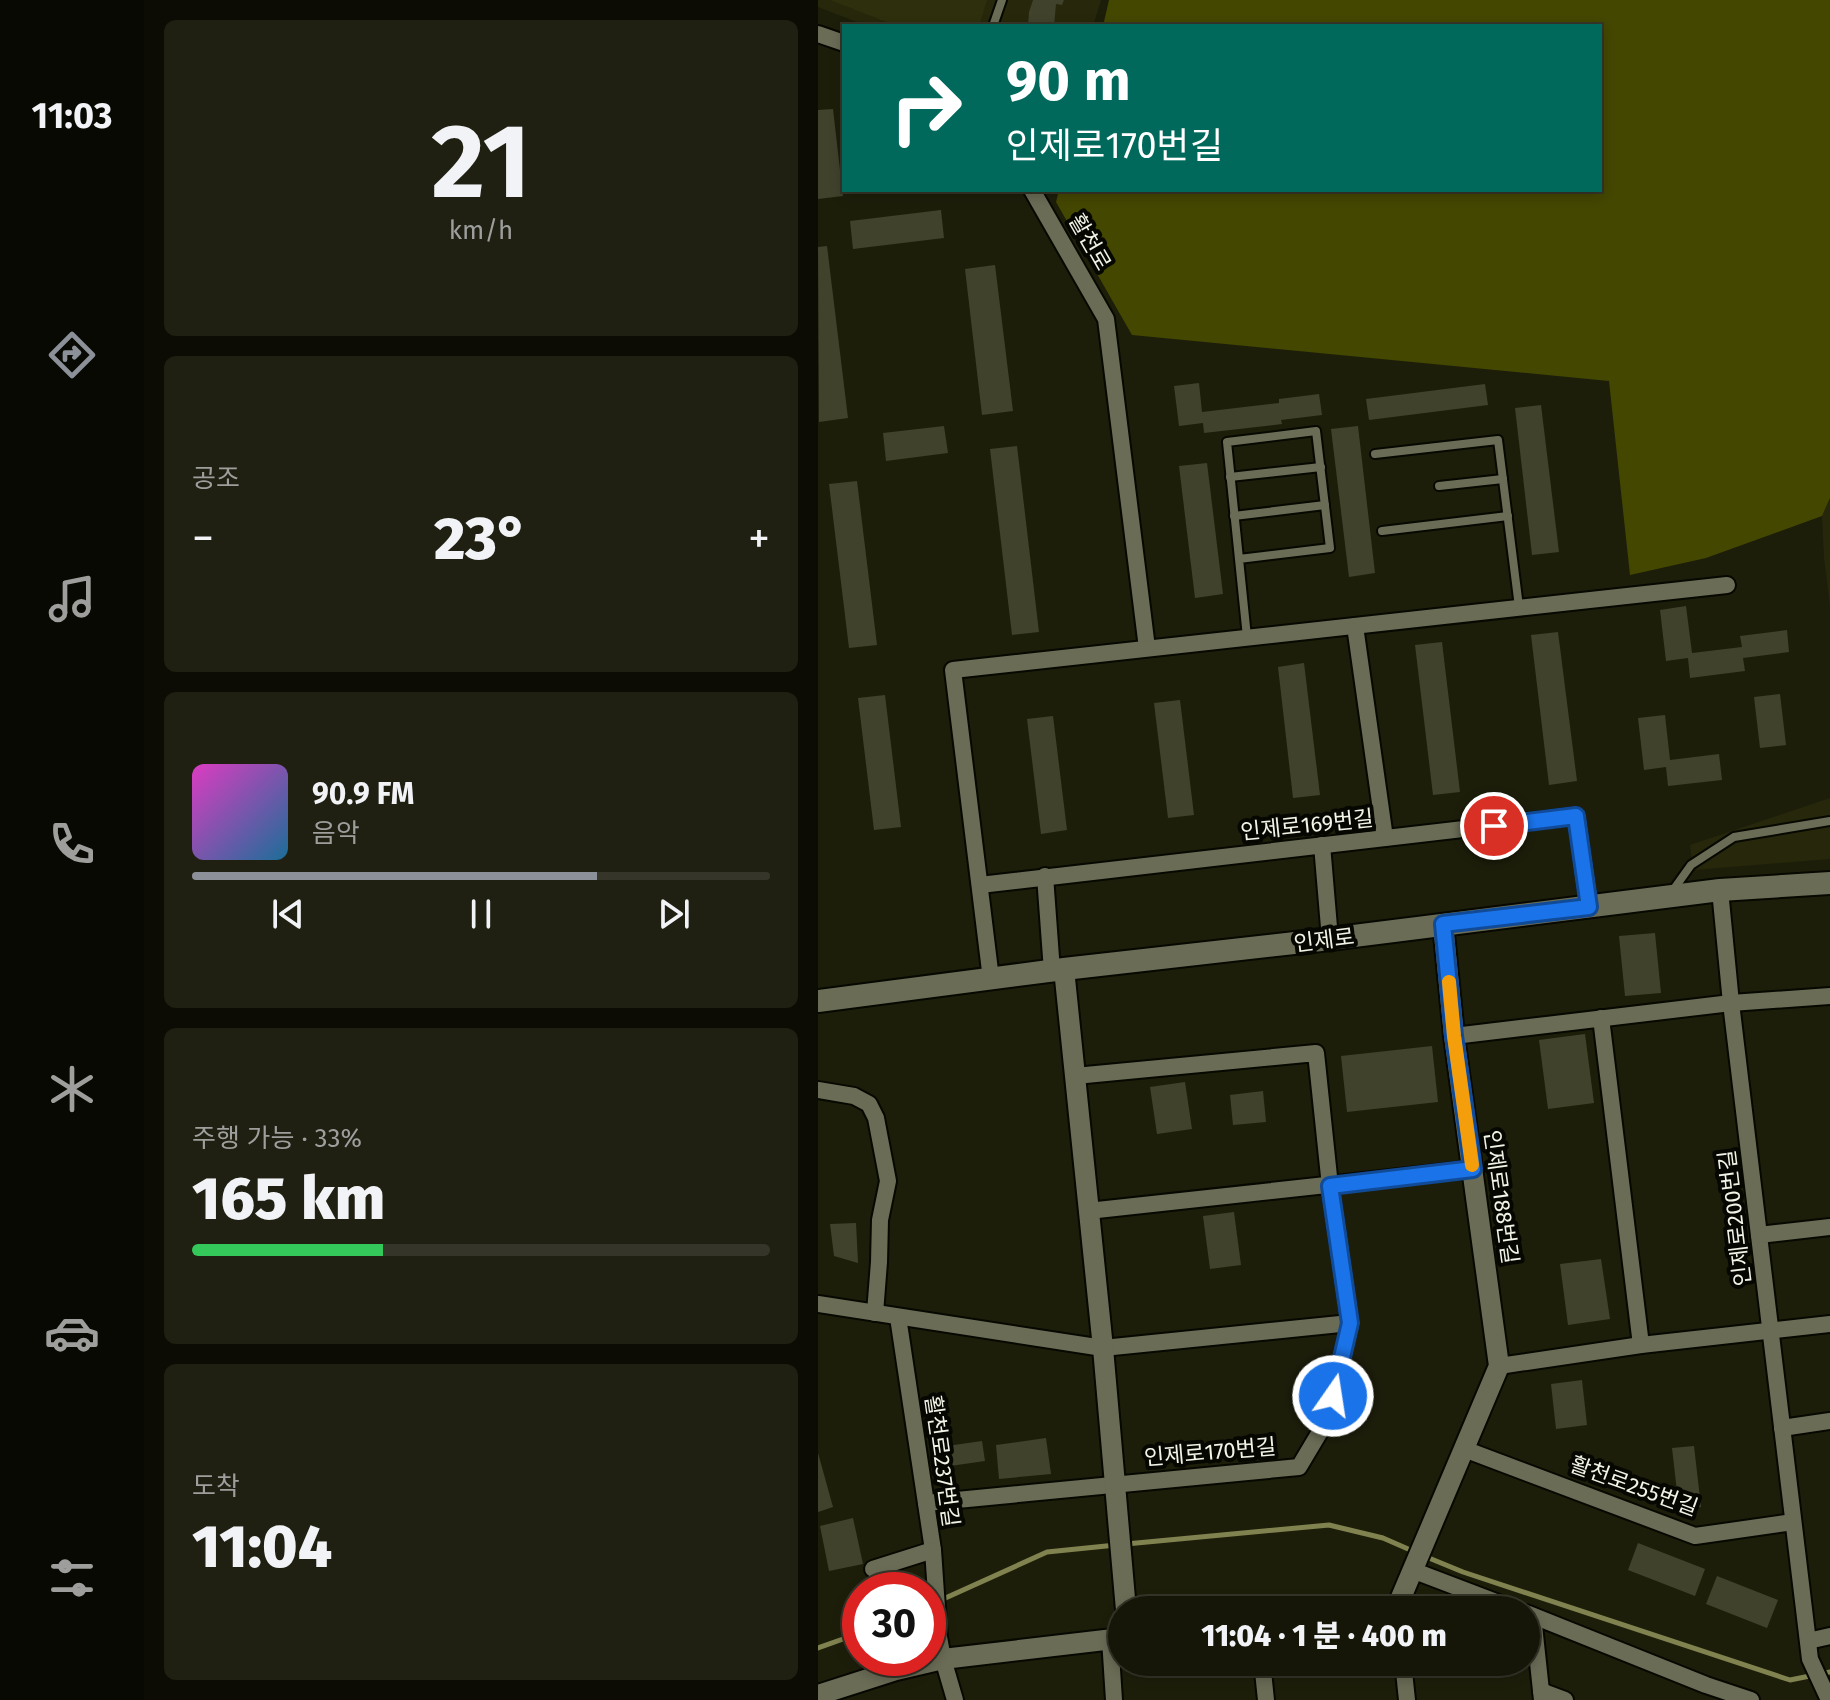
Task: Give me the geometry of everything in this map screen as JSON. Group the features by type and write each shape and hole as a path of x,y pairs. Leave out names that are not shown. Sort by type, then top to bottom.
{"main road":[{"name":"인제로","path":"818,1001 1720,890 1830,883"}],"street":[{"path":"818,34 842,42"},
{"name":"활천로","path":"1033,192 1106,319 1147,648"},
{"path":"991,979 953,670 1727,585"},
{"path":"1355,626 1385,838"},
{"name":"인제로169번길","path":"980,885 1576,816 1589,907"},
{"path":"1322,845 1330,939"},
{"path":"1045,876 1058,970"},
{"name":"인제로200번길","path":"1720,890 1810,1659 1828,1696"},
{"name":"인제로188번길","path":"1443,924 1454,1036 1499,1366"},
{"name":"인제로170번길","path":"1058,970 1075,1076 1125,1596"},
{"path":"1454,1036 1731,1003 1830,998"},
{"path":"1601,1018 1641,1345"},
{"name":"인제로170번길","path":"1075,1076 1316,1053 1330,1186 1350,1323 1327,1420 1299,1467 1115,1485"},
{"path":"818,1090 854,1096 869,1104 876,1118 888,1181 880,1220 875,1313"},
{"path":"1088,1211 1473,1169"},
{"path":"1759,1235 1830,1227"},
{"path":"818,1304 1103,1348 1350,1323"},
{"name":"활천로237번길","path":"873,1569 933,1550 898,1317"},
{"path":"1402,1596 1499,1366 1641,1345 1830,1324"},
{"path":"1782,1428 1830,1421"},
{"name":"활천로255번길","path":"1464,1449 1695,1536 1793,1522"},
{"path":"926,1503 1115,1485"},
{"path":"933,1550 934,1572"},
{"path":"1414,1566 1485,1596"},
{"path":"1540,1619 1751,1700"},
{"path":"1808,1641 1830,1636"},
{"path":"946,1659 1108,1639"},
{"path":"946,1669 955,1700"},
{"path":"821,1688 871,1676"},
{"path":"1114,1700 1115,1676"},
{"path":"1263,1676 1266,1700"},
{"path":"1404,1676 1407,1700"},
{"path":"1538,1676 1542,1696 1565,1700"}],"lane":[{"path":"994,24 1002,0"},
{"path":"1239,559 1330,548 1316,431 1227,442 1230,477 1247,637"},
{"path":"1375,454 1498,440 1520,608"},
{"path":"1230,477 1321,467"},
{"path":"1439,486 1503,479"},
{"path":"1234,516 1325,505"},
{"path":"1382,531 1508,516"},
{"path":"1668,897 1691,865 1734,837 1830,821"}],"shaded area":[{"path":"818,0 1101,0 1094,24 862,24 818,7"},
{"path":"830,0 987,0 980,24 892,24"},
{"path":"1109,0 1830,0 1830,498 1822,516 1706,558 1630,575 1609,381 1132,335 1056,202 1058,192 1602,192 1602,24 1103,24"},
{"path":"1830,498 1830,606 1822,516"},
{"path":"1830,798 1830,859 1693,870 1690,845"}],"building":[{"path":"1033,0 1064,0 1062,5 1056,4 1054,24 1028,24"},
{"path":"833,109 843,196 818,199 818,110"},
{"path":"941,210 944,238 853,249 850,221"},
{"path":"827,246 848,418 819,422 818,247"},
{"path":"995,265 1013,411 982,415 965,269"},
{"path":"1199,383 1202,412 1279,403 1279,399 1319,394 1322,415 1281,420 1282,424 1204,433 1203,423 1179,426 1174,386"},
{"path":"1485,384 1488,405 1369,420 1366,399"},
{"path":"1541,405 1559,552 1532,555 1515,408"},
{"path":"944,426 948,453 886,461 883,433"},
{"path":"1358,426 1375,573 1349,577 1331,429"},
{"path":"1017,446 1039,632 1012,635 990,449"},
{"path":"1207,463 1223,594 1195,598 1179,466"},
{"path":"857,481 877,645 849,648 829,484"},
{"path":"1686,606 1692,653 1742,647 1740,636 1787,630 1789,652 1743,658 1745,671 1690,678 1688,658 1666,661 1660,610"},
{"path":"1558,632 1577,781 1549,785 1531,635"},
{"path":"1442,642 1460,792 1433,795 1415,645"},
{"path":"1304,663 1320,795 1293,798 1278,667"},
{"path":"1780,694 1786,745 1760,748 1754,697"},
{"path":"885,695 901,827 874,830 858,698"},
{"path":"1180,700 1194,815 1168,818 1154,703"},
{"path":"1665,715 1670,760 1719,754 1722,780 1668,786 1666,767 1644,770 1638,718"},
{"path":"1053,716 1067,830 1041,834 1027,719"},
{"path":"1655,933 1661,993 1625,996 1619,936"},
{"path":"1585,1034 1594,1103 1548,1109 1539,1040"},
{"path":"1432,1046 1438,1102 1347,1112 1341,1056"},
{"path":"1185,1082 1192,1129 1157,1134 1150,1087"},
{"path":"1263,1091 1266,1122 1233,1125 1230,1095"},
{"path":"1234,1212 1241,1265 1210,1269 1203,1216"},
{"path":"856,1223 858,1263 834,1256 830,1224"},
{"path":"1601,1259 1610,1319 1568,1325 1560,1264"},
{"path":"1582,1380 1587,1425 1556,1429 1551,1384"},
{"path":"1046,1438 1051,1474 999,1479 996,1445"},
{"path":"982,1441 985,1461 936,1468 933,1448"},
{"path":"1694,1446 1701,1507 1679,1509 1672,1448"},
{"path":"818,1453 833,1507 818,1512"},
{"path":"853,1518 863,1564 829,1571 820,1526"},
{"path":"1638,1543 1705,1569 1695,1596 1628,1570"},
{"path":"1717,1576 1778,1600 1767,1628 1706,1604"}],"waterway":[{"path":"1126,1544 1329,1525 1383,1538 1415,1552"},
{"path":"946,1598 1047,1552 1116,1545"},
{"path":"1424,1556 1463,1572 1790,1680 1830,1672"},
{"path":"818,1648 842,1639"}],"slow traffic":[{"path":"1449,982 1472,1165"}],"route":[{"path":"1333,1396 1350,1323 1330,1186 1473,1169 1454,1036 1443,924 1589,907 1576,816 1494,826"}]}
